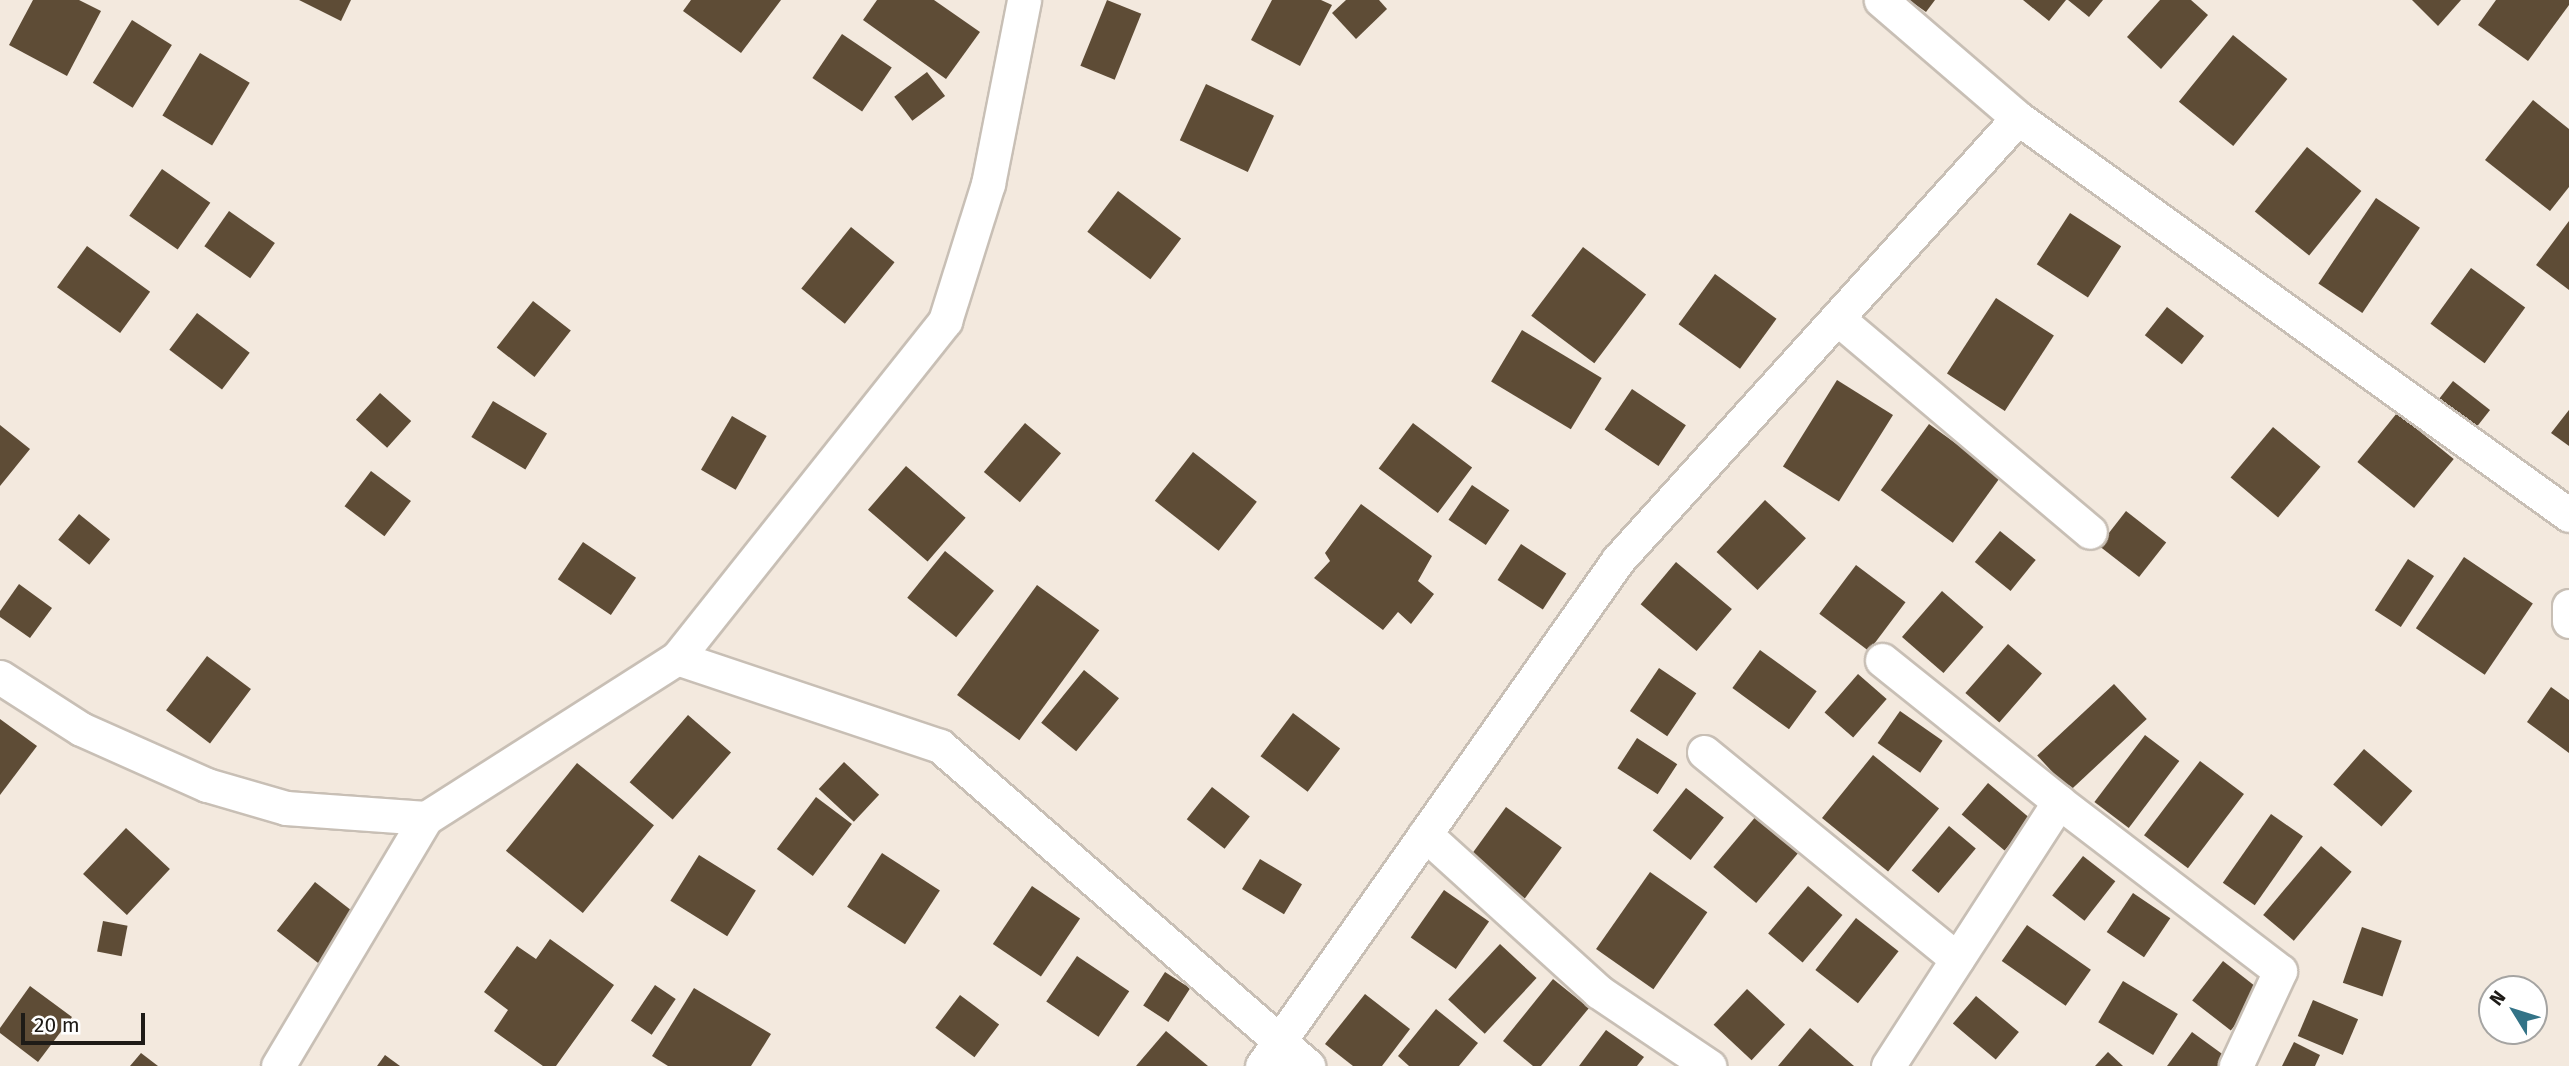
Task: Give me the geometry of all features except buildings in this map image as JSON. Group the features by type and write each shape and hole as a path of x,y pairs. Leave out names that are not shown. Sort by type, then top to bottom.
{"street":[{"path":"278,1066 426,818 677,658 945,321 988,184 1024,0"},
{"path":"1881,0 2018,118 2569,515"},
{"path":"1271,1054 1618,560 2018,118"},
{"path":"1837,318 2090,531"},
{"path":"2569,606 2569,621"},
{"path":"677,658 940,746 1271,1054 1308,1066"},
{"path":"1882,660 2059,802 2280,971 2236,1066"},
{"path":"0,677 81,729 207,785 286,808 426,818"},
{"path":"1704,752 1957,959"},
{"path":"1888,1066 2059,802"},
{"path":"1425,835 1599,992 1709,1066"}]}
